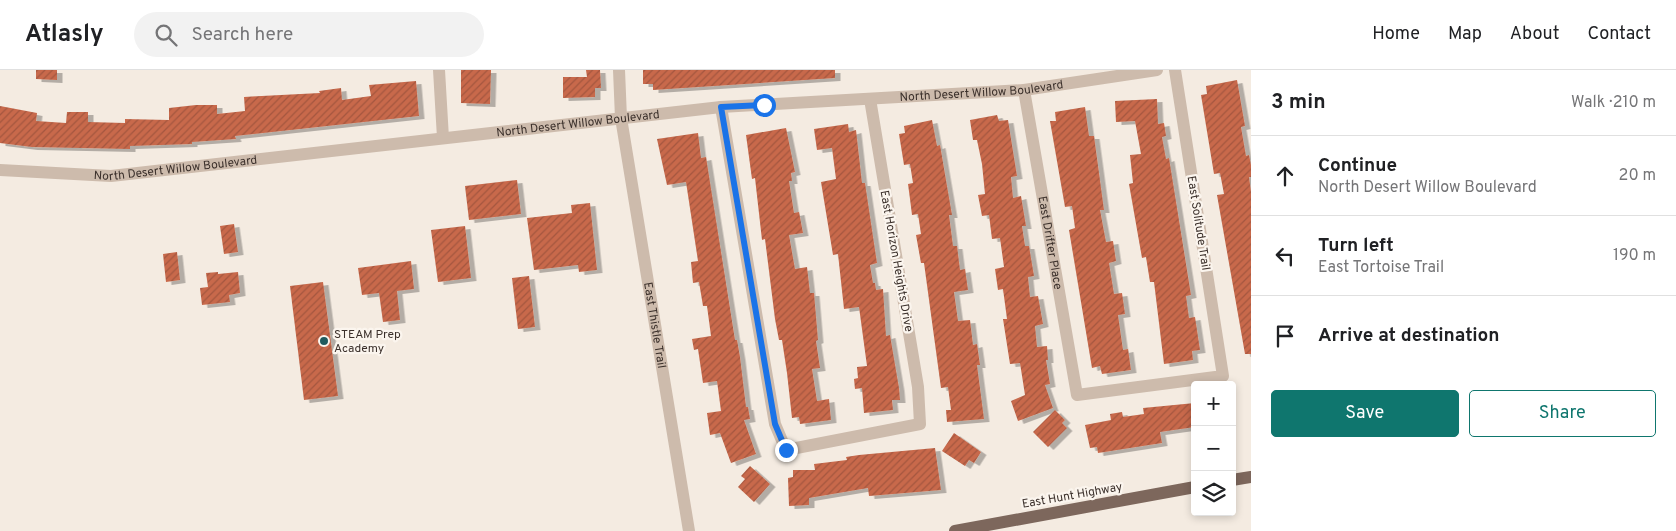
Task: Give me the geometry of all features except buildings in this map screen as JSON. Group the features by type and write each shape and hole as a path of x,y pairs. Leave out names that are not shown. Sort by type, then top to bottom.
{"main road":[{"path":"1236,479 1251,477"},
{"name":"East Hunt Highway","path":"955,531 1191,488"}],"street":[{"path":"439,70 444,138"},
{"name":"East Thistle Trail","path":"619,70 621,118 689,531"},
{"name":"North Desert Willow Boulevard","path":"0,170 110,176 721,107 1024,90 1157,70"},
{"name":"East Solitude Trail","path":"1077,395 1223,376 1175,70"},
{"name":"East Drifter Place","path":"1024,90 1077,395"},
{"name":"East Horizon Heights Drive","path":"721,107 775,424 786,450 920,424 918,387 870,99"}],"place":[{"name":"STEAM Prep Academy","path":"324,341"}],"route":[{"path":"764,105 721,107 775,424 786,450"}]}
